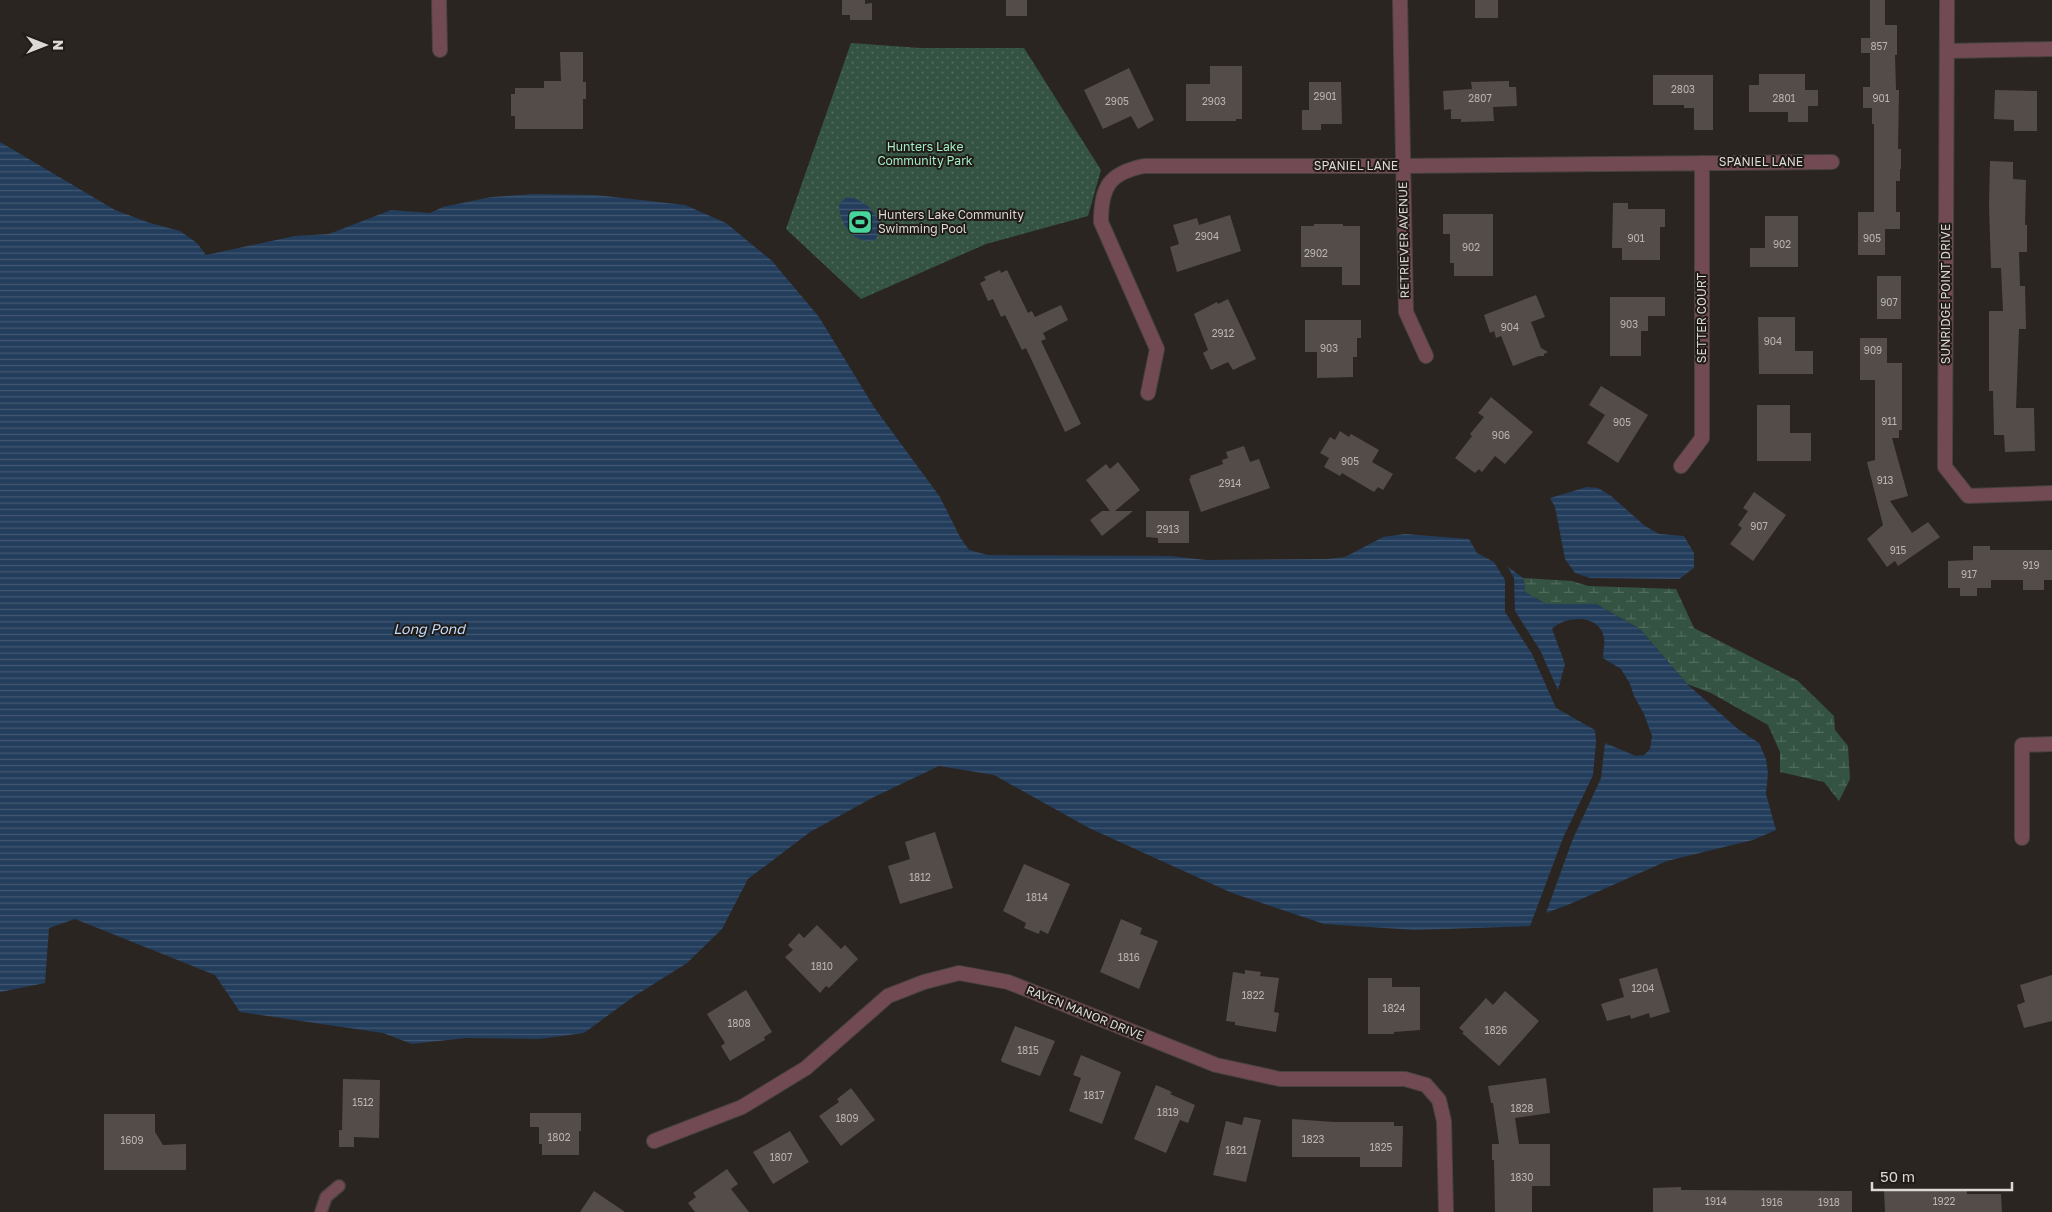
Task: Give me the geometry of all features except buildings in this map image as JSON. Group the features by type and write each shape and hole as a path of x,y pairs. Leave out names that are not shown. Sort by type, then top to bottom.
{"street":[{"path":"439,0 440,50"},
{"name":"RETRIEVER AVENUE","path":"1400,0 1406,312 1426,356"},
{"name":"SUNRIDGE POINT DRIVE","path":"1947,0 1945,467 1968,496 2052,493"},
{"path":"1948,51 2052,50"},
{"name":"SPANIEL LANE","path":"1148,393 1157,348 1101,222 1101,200 1110,182 1126,170 1144,166 1403,166 1832,162"},
{"name":"SETTER COURT","path":"1681,466 1702,438 1702,163"},
{"path":"2022,838 2022,744 2052,744"},
{"name":"RAVEN MANOR DRIVE","path":"654,1141 742,1107 806,1068 888,996 924,982 959,973 1008,982 1216,1065 1280,1079 1405,1079 1426,1084 1439,1100 1444,1121 1446,1212"}],"lane":[{"path":"321,1212 326,1197 338,1186"}],"green space":[{"name":"Hunters Lake Community Park","path":"851,43 920,48 1024,48 1101,170 1088,216 986,244 861,299 786,229"},
{"path":"1523,578 1572,581 1588,586 1676,589 1694,628 1798,681 1834,716 1835,730 1848,746 1850,779 1839,801 1824,782 1780,772 1780,752 1768,725 1711,693 1687,684 1640,629 1596,604 1546,604 1525,592"}],"water":[{"name":"Long Pond","path":"0,142 115,210 150,223 180,231 197,243 206,255 295,236 329,234 391,210 430,213 443,207 491,197 534,194 596,195 685,205 726,223 772,261 819,317 874,407 940,497 960,537 969,550 988,555 1170,556 1206,560 1327,559 1345,557 1383,537 1405,534 1469,539 1477,553 1494,562 1505,580 1505,612 1532,654 1556,708 1595,730 1596,742 1593,775 1563,838 1530,926 1415,930 1324,924 1232,893 1089,828 994,775 939,766 874,797 810,832 748,879 722,929 687,963 633,997 584,1033 539,1039 465,1038 412,1044 383,1033 240,1012 215,975 75,919 49,928 45,983 0,992"},
{"name":"Hunters Lake Community Swimming Pool","path":"847,197 854,198 868,206 873,212 879,226 879,233 875,240 861,240 854,236 845,225 839,204"},
{"path":"1587,487 1598,488 1611,496 1645,526 1659,534 1684,536 1694,553 1694,568 1679,579 1590,578 1575,573 1565,559 1555,507 1550,498"},
{"path":"1507,566 1523,578 1525,592 1546,604 1596,604 1640,629 1687,684 1738,729 1759,743 1766,759 1768,773 1766,794 1776,830 1753,840 1667,861 1546,913 1572,841 1601,778 1605,743 1636,756 1644,755 1650,749 1652,736 1644,714 1621,669 1603,658 1604,638 1596,624 1582,619 1574,619 1558,624 1552,629 1565,664 1558,690 1540,650 1515,611 1514,578"}],"place":[{"name":"Hunters Lake Community Swimming Pool","path":"860,222"}]}
